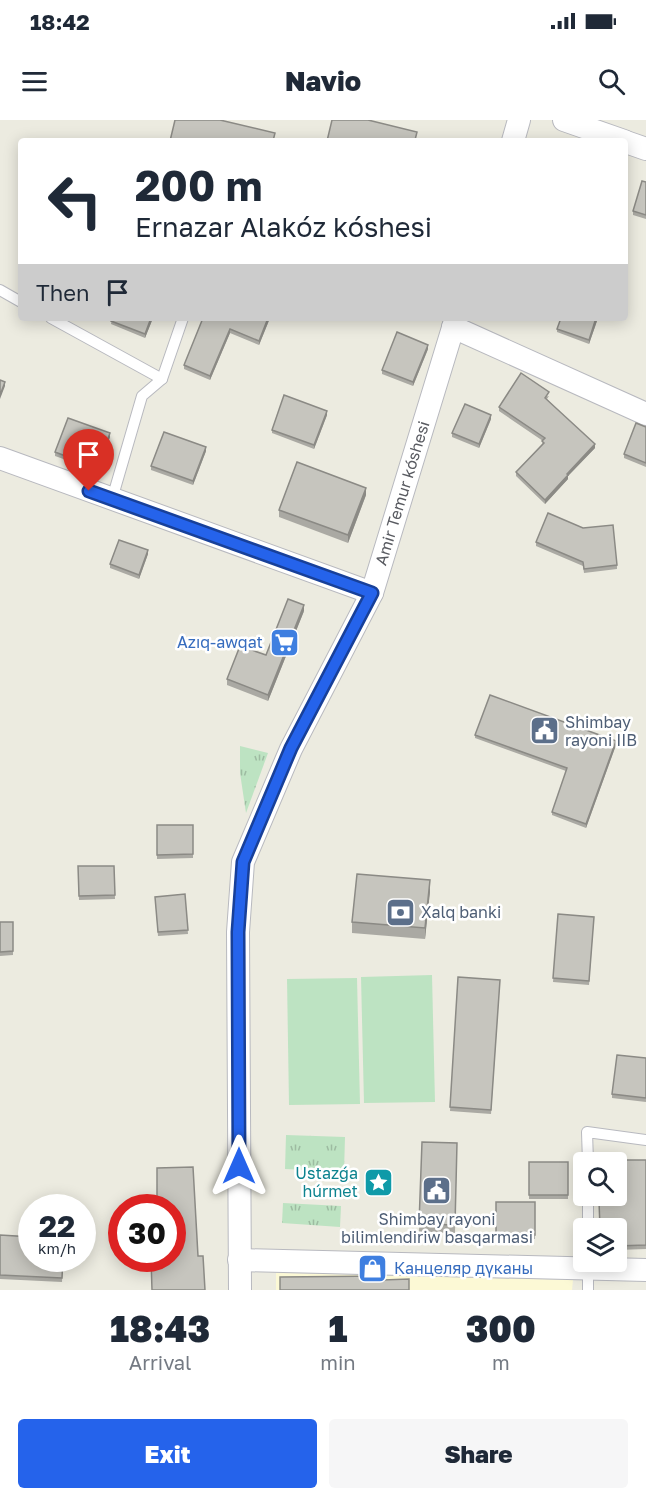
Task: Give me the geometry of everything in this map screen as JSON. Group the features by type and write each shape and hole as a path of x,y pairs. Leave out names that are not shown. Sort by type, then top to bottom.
{"street":[{"path":"514,138 519,120"},
{"path":"564,120 616,138"},
{"path":"628,142 646,149"},
{"path":"455,322 646,414"},
{"name":"Amir Temur kóshesi","path":"240,1290 238,932 243,862 291,748 372,593 455,322"},
{"path":"0,458 372,593"},
{"path":"239,1260 588,1273 646,1270"}],"lane":[{"path":"0,291 18,300"},
{"path":"56,321 162,379"},
{"path":"112,499 142,396 162,379 182,321"},
{"path":"588,1152 587,1132 646,1140"}],"shaded area":[{"path":"276,1273 573,1280 572,1290 276,1290"}],"green space":[{"path":"240,746 268,753 246,813 240,773"},
{"path":"432,975 435,1102 364,1103 361,977"},
{"path":"357,978 360,1104 289,1105 287,979"},
{"path":"286,1135 345,1137 344,1172 285,1169"},
{"path":"283,1203 341,1206 340,1227 282,1223"}],"building":[{"path":"175,120 220,120 275,133 274,138 171,138"},
{"path":"332,120 368,120 417,132 416,138 328,138"},
{"path":"642,181 646,182 646,215 633,211"},
{"path":"111,321 150,321 145,334"},
{"path":"202,321 267,321 259,341 230,329 210,376 184,365"},
{"path":"560,321 595,321 589,340 557,329"},
{"path":"397,332 428,345 413,382 382,370"},
{"path":"521,373 549,392 545,398 595,444 545,500 516,472 544,443 542,441 545,438 499,407"},
{"path":"0,380 5,382 0,395"},
{"path":"284,395 327,411 314,445 272,430"},
{"path":"465,404 491,415 479,444 452,433"},
{"path":"68,418 110,433 97,468 55,452"},
{"path":"636,423 646,427 646,463 624,454"},
{"path":"164,432 206,447 193,481 151,466"},
{"path":"297,462 366,488 348,535 279,510"},
{"path":"548,513 583,528 613,525 617,565 584,569 583,562 536,542"},
{"path":"119,540 148,550 139,575 110,564"},
{"path":"288,599 304,605 268,695 227,679 240,646 266,655"},
{"path":"490,695 616,741 586,824 552,812 567,768 475,735"},
{"path":"157,825 193,825 193,854 157,855"},
{"path":"78,866 114,866 115,895 79,896"},
{"path":"357,874 430,880 425,928 352,922"},
{"path":"185,894 188,930 158,932 155,897"},
{"path":"558,914 594,917 589,981 553,978"},
{"path":"0,922 13,922 13,951 0,952"},
{"path":"458,977 500,980 491,1110 450,1107"},
{"path":"617,1055 646,1058 646,1098 612,1094"},
{"path":"422,1142 457,1143 455,1225 419,1224"},
{"path":"627,1160 646,1160 646,1245 627,1246 627,1218 600,1218 599,1206 627,1206"},
{"path":"529,1162 568,1162 568,1195 529,1195"},
{"path":"193,1167 198,1256 203,1256 205,1290 152,1290 151,1272 186,1272 186,1194 157,1194 157,1168"},
{"path":"496,1202 535,1202 535,1235 496,1235"},
{"path":"0,1235 18,1236 18,1272 62,1272 62,1278 0,1275"},
{"path":"383,1276 383,1280 409,1279 409,1290 280,1290 280,1277"}],"place":[{"name":"Azıq-awqat","path":"284,642"},
{"name":"Shimbay rayoni IIB","path":"544,731"},
{"name":"Xalq banki","path":"400,912"},
{"name":"Ustazǵa húrmet","path":"379,1182"},
{"name":"Shimbay rayoni bilimlendiriw basqarmasi","path":"437,1191"},
{"name":"Канцеляр дүканы","path":"373,1268"}],"route":[{"path":"89,491 372,593 291,748 243,862 238,932 239,1166"}]}
